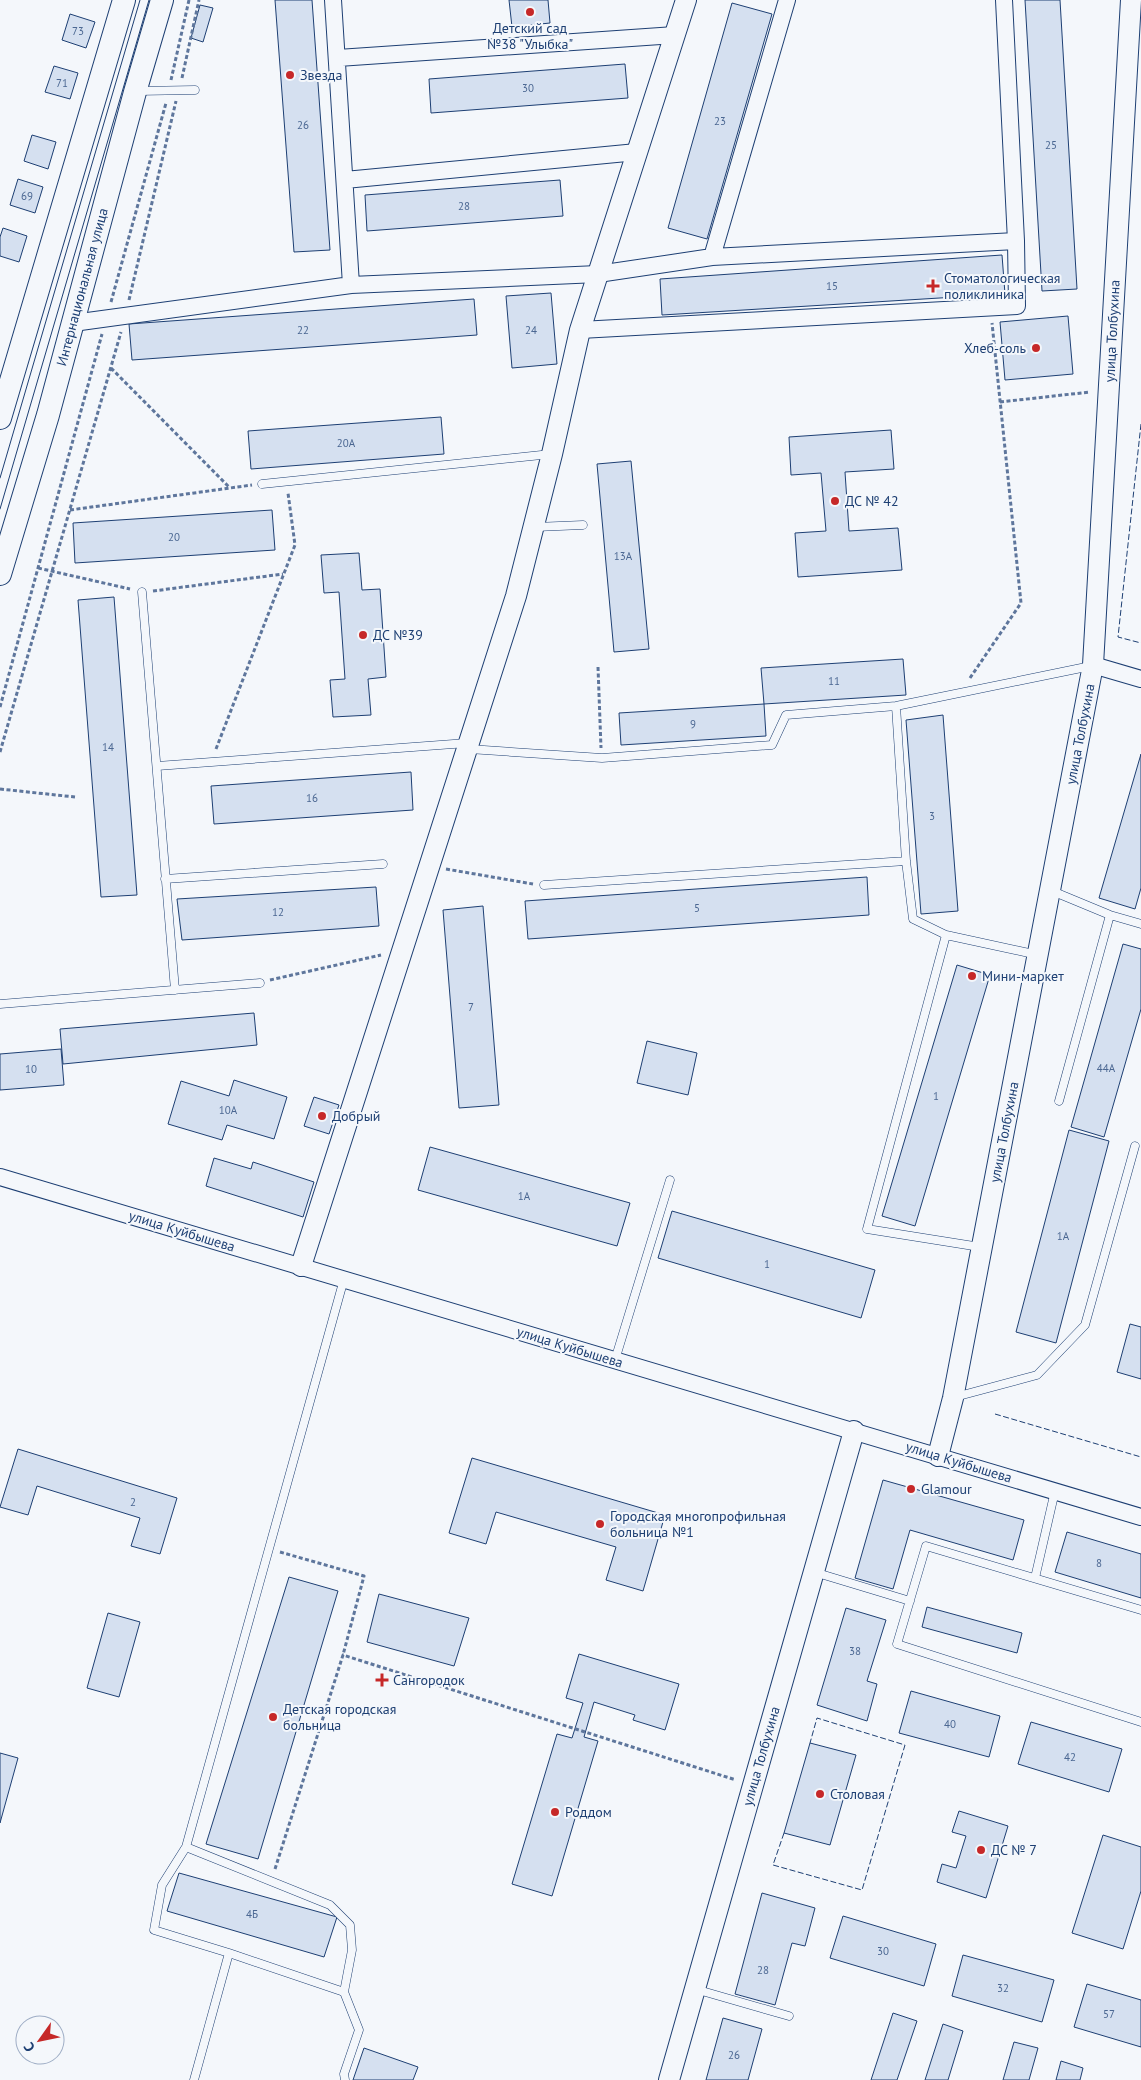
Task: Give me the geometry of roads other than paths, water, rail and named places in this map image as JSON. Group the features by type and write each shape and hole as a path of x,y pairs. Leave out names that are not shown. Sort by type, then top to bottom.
{"main road":[{"path":"0,418 124,0"},
{"name":"Интернациональная улица","path":"0,574 48,415 135,92 162,0"}],"street":[{"path":"333,0 351,285"},
{"path":"301,1266 516,596 552,454 580,330 686,0"},
{"path":"712,257 786,0"},
{"path":"580,330 1016,306 1016,241 1004,0"},
{"name":"улица Толбухина","path":"938,1456 953,1398 1093,665 1131,0"},
{"path":"338,58 674,35"},
{"path":"345,180 637,152"},
{"path":"73,323 351,285 598,274 712,257 1016,241"},
{"path":"1093,665 1141,679"},
{"name":"улица Куйбышева","path":"0,1177 1141,1517"},
{"name":"улица Толбухина","path":"669,2080 854,1432"}],"lane":[{"path":"135,92 195,90"},
{"path":"262,484 552,454"},
{"path":"534,527 583,525"},
{"path":"142,592 175,990"},
{"path":"157,766 468,745 602,758 772,745 786,715 896,706 1093,665"},
{"path":"896,706 906,861 913,919 946,935 1038,955"},
{"path":"544,885 906,861"},
{"path":"165,878 383,864"},
{"path":"1050,890 1110,915 1141,924"},
{"path":"1059,1101 1110,915"},
{"path":"946,935 867,1229 982,1247"},
{"path":"0,1004 260,983"},
{"path":"953,1398 1037,1375 1085,1325 1135,1146"},
{"path":"615,1360 670,1180"},
{"path":"344,1279 186,1847 162,1885 154,1930 344,1992"},
{"path":"1035,1578 1055,1491"},
{"path":"1141,1610 926,1546 897,1644 1141,1722"},
{"path":"814,1572 910,1601"},
{"path":"186,1847 330,1905 350,1925 352,1950 344,1992 359,2030 344,2074 345,2080"},
{"path":"194,2080 229,1953"},
{"path":"695,1989 789,2016"}],"tram line":[{"path":"0,478 140,0"},
{"path":"0,509 149,0"}],"place":[{"name":"Детский сад №38 \"Улыбка\"","path":"530,12"},
{"name":"Звезда","path":"290,75"},
{"name":"Стоматологическая поликлиника","path":"933,286"},
{"name":"Хлеб-соль","path":"1036,348"},
{"name":"ДС № 42","path":"835,501"},
{"name":"ДС №39","path":"363,635"},
{"name":"Мини-маркет","path":"972,976"},
{"name":"Добрый","path":"322,1116"},
{"name":"Glamour","path":"911,1489"},
{"name":"Городская многопрофильная больница №1","path":"600,1524"},
{"name":"Сангородок","path":"382,1680"},
{"name":"Детская городская больница","path":"273,1717"},
{"name":"Столовая","path":"820,1794"},
{"name":"Роддом","path":"555,1812"},
{"name":"ДС № 7","path":"981,1850"}]}
